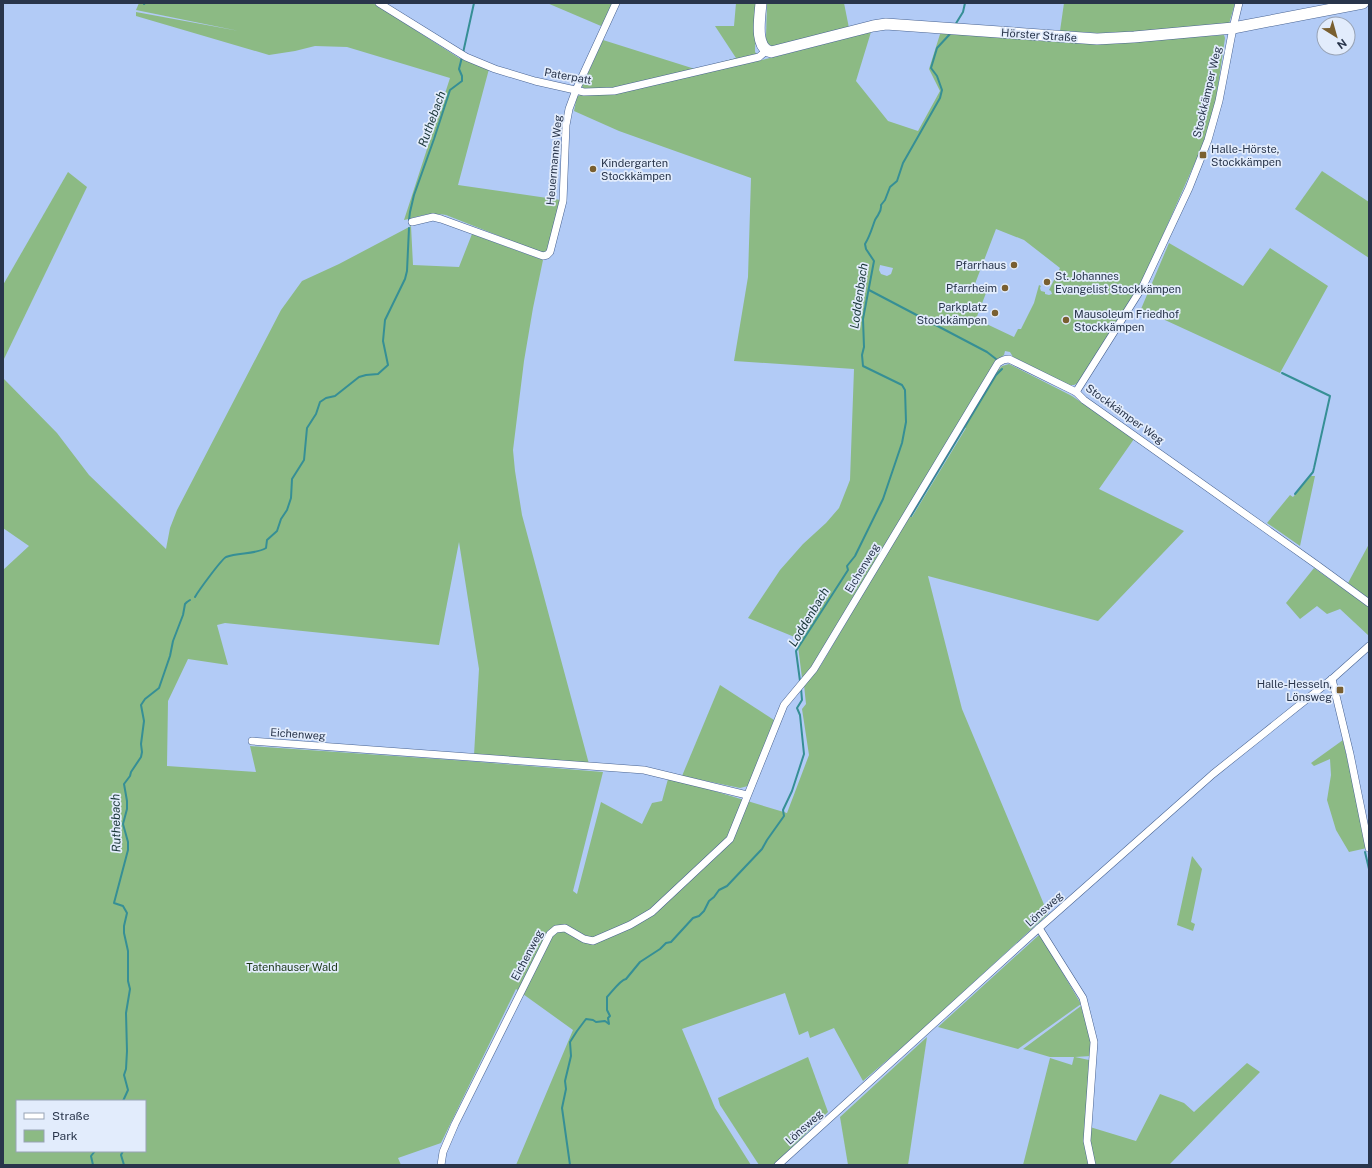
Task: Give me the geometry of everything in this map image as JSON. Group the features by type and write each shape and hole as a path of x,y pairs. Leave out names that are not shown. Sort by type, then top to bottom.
{"street":[{"name":"Paterpatt","path":"379,3 466,57 495,69 576,90 594,92 614,91 759,57 766,51"},
{"name":"Heuermanns Weg","path":"412,222 433,216 543,256 548,255 563,201 566,125 569,109 576,90 616,3"},
{"path":"761,3 760,41 766,51"},
{"name":"Stockkämper Weg","path":"1239,3 1232,28 1219,101 1203,155 1143,286 1076,392 1084,400 1369,603"},
{"name":"Hörster Straße","path":"766,51 776,52 873,26 886,24 1097,39 1232,28 1363,3"},
{"name":"Eichenweg","path":"441,1165 443,1152 455,1124 550,934 556,929 565,928 584,940 593,941 630,925 652,912 730,839 784,705 814,669 998,364 1006,359 1076,392"},
{"path":"1369,646 1332,679 1350,754 1369,848"},
{"name":"Lönsweg","path":"778,1165 1039,928 1213,774 1332,679"},
{"name":"Eichenweg","path":"252,741 644,770 747,795"},
{"path":"1039,928 1083,998 1094,1042 1088,1141 1092,1165"}],"green space":[{"path":"139,3 373,3 459,58 489,69 458,185 561,200 548,250 542,253 446,215 429,214 404,220 450,78 347,47 315,46 269,55 136,16 136,12 239,31 136,10"},
{"path":"547,3 614,3 601,26"},
{"path":"736,3 756,3 755,52 762,60 871,32 856,81 888,121 918,131 940,91 929,69 941,31 1101,42 1224,35 1225,38 1216,100 1205,140 1142,282 1078,383 1074,385 1067,385 1013,357 1010,352 1005,351 1004,355 997,360 812,667 802,678 797,638 748,618 780,570 803,544 826,523 839,508 850,480 854,369 734,361 748,277 751,178 619,131 574,111 577,96 581,95 583,88 582,86 603,40 695,69 736,58 715,26 734,26","holes":["996,229 1024,240 1060,268 1049,290 1052,294 1045,294 1045,292 1041,291 1041,286 1039,285 1034,303 1021,329 1018,329 1014,337 976,319 986,293 973,289","880,265 893,268 891,274 887,276 881,274 879,270"]},
{"path":"767,3 844,3 849,28 773,47 767,43 766,38"},
{"path":"1064,3 1235,3 1229,24 1136,32 1098,33 1060,31"},
{"path":"1322,171 1369,202 1369,258 1295,209"},
{"path":"68,172 87,187 3,361 3,285"},
{"name":"Tatenhauser Wald","path":"411,226 413,265 459,267 472,234 543,260 524,361 513,450 522,515 589,764 474,755 479,669 459,542 439,645 225,623 217,625 228,665 188,659 168,701 167,766 256,772 250,746 603,772 573,891 577,894 601,802 642,824 652,803 662,801 668,779 701,787 787,813 809,755 802,709 806,704 804,685 821,665 909,516 912,517 966,428 963,427 997,371 1002,366 1009,364 1072,396 1134,439 1099,489 1184,531 1098,621 928,576 962,709 1048,914 914,1037 863,1081 834,1028 810,1038 808,1031 799,1035 785,993 682,1029 715,1108 751,1165 516,1165 573,1030 516,989 441,1143 398,1158 401,1165 3,1165 3,570 29,546 3,528 3,378 57,433 89,475 166,549 170,528 177,510 281,310 302,281 339,264"},
{"path":"1169,243 1243,286 1270,248 1328,286 1280,373 1141,309"},
{"path":"1311,476 1315,476 1300,546 1267,523 1290,495 1293,497"},
{"path":"1369,544 1369,599 1348,583"},
{"path":"1314,568 1369,607 1369,636 1340,609 1327,614 1317,606 1300,619 1286,603"},
{"path":"720,685 774,720 748,786 740,788 682,776"},
{"path":"1343,740 1367,848 1349,852 1336,830 1327,800 1331,775 1330,759 1314,766 1311,763"},
{"path":"1192,856 1202,869 1191,922 1195,924 1193,931 1177,925"},
{"path":"1040,934 1081,1004 1018,1049 938,1027"},
{"path":"1081,1006 1092,1042 1091,1056 1075,1057 1089,1060 1086,1124 1090,1127 1136,1141 1160,1094 1184,1103 1194,1112 1247,1063 1260,1072 1169,1165 1023,1165 1050,1058 1072,1065 1074,1057 1050,1057 1023,1049"},
{"path":"927,1037 908,1165 848,1165 840,1117"},
{"path":"808,1057 828,1112 774,1165 759,1165 720,1105 718,1098"}],"waterway":[{"name":"Ruthebach","path":"463,53 474,3"},
{"name":"Loddenbach","path":"955,25 963,12 965,3"},
{"name":"Loddenbach","path":"800,681 796,651 848,570 847,566 855,556 883,499 902,443 906,422 905,390 902,385 863,366 863,319 874,261 866,249 865,244 890,187 897,181 903,163 940,98 942,90 937,76 931,68 937,48 950,34"},
{"name":"Ruthebach","path":"409,220 414,195 450,90 462,81 462,76 459,69 462,57"},
{"name":"Ruthebach","path":"195,597 223,559 236,554 257,552 266,548 267,540 277,531 291,498 292,479 304,460 307,428 316,414 320,402 326,398 335,396 359,377 378,374 388,365 383,341 385,320 405,279 407,271 409,228"},
{"path":"869,290 987,352 996,359"},
{"path":"911,516 996,375 1002,369"},
{"path":"1282,373 1330,396 1313,472 1295,494"},
{"name":"Ruthebach","path":"123,1100 128,1090 124,1075 126,1069 127,1051 126,1013 130,989 128,981 128,951 124,933 127,913 123,906 114,903 128,850 128,842 123,824 127,809 124,784 141,757 144,721 141,705 145,699 159,688 170,656 173,641 183,615 185,604 190,600"},
{"name":"Loddenbach","path":"570,1165 562,1108 566,1089 565,1081 571,1056 570,1042 586,1019 596,1022 605,1021 609,1024 608,1018 610,1016 607,1010 607,997 626,979 640,962 660,949 666,943 671,942 693,918 699,916 704,911 709,901 719,890 727,886 762,849 784,816 783,810 792,791 804,754 800,715 797,708 802,700 801,688"},
{"path":"1365,852 1369,869"},
{"name":"Ruthebach","path":"93,1165 91,1156 94,1152"},
{"path":"122,1152 121,1155 124,1165"}],"place":[{"name":"Halle-Hörste, Stockkämpen","path":"1203,155"},
{"name":"Kindergarten Stockkämpen","path":"593,169"},
{"name":"Pfarrhaus","path":"1014,265"},
{"name":"St. Johannes Evangelist Stockkämpen","path":"1047,282"},
{"name":"Pfarrheim","path":"1005,288"},
{"name":"Parkplatz Stockkämpen","path":"995,313"},
{"name":"Mausoleum Friedhof Stockkämpen","path":"1066,320"},
{"name":"Halle-Hesseln, Lönsweg","path":"1340,690"}]}
